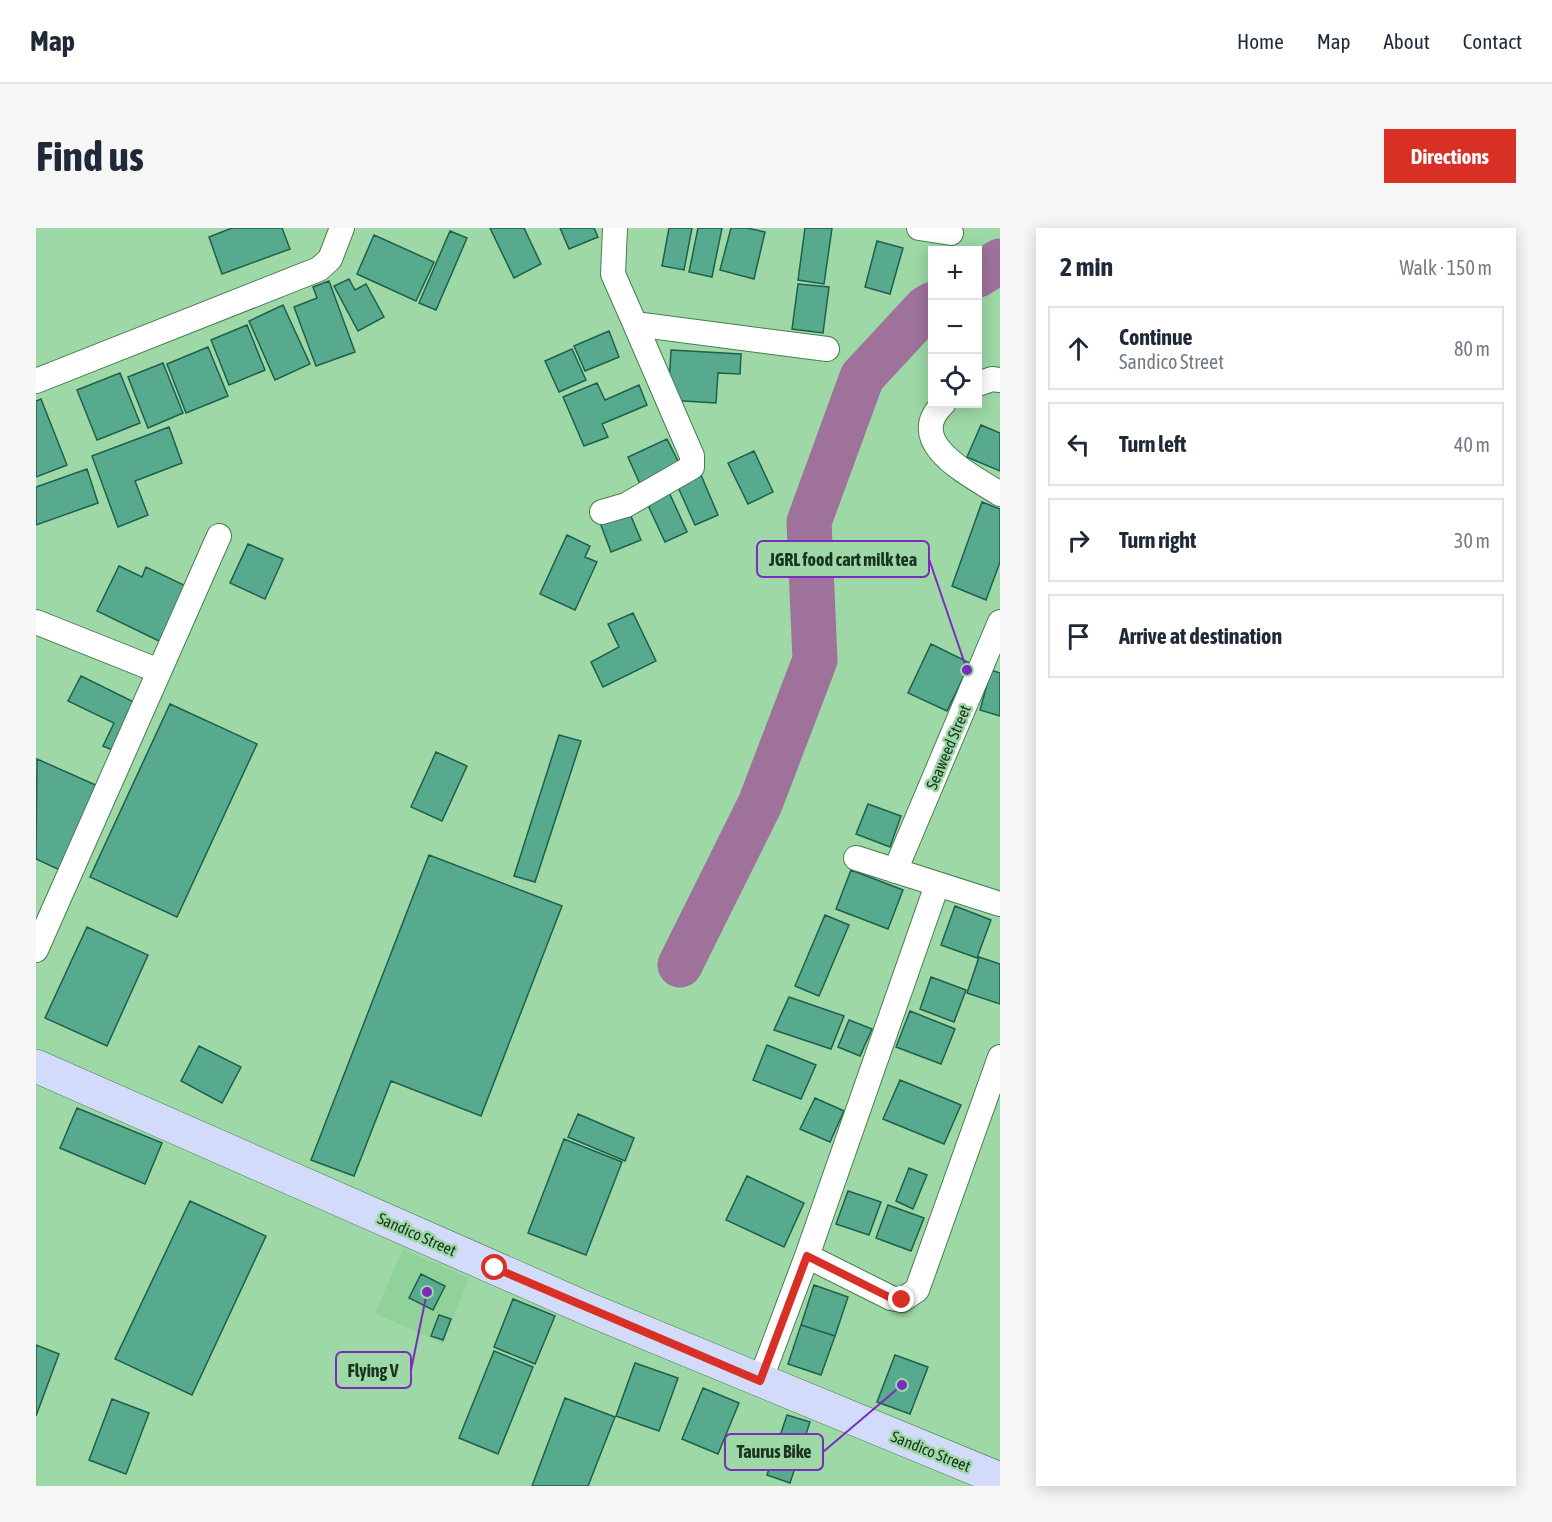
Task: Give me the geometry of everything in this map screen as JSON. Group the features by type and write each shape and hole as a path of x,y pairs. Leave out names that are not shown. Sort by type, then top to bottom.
{"main road":[{"name":"Sandico Street","path":"36,1066 588,1309 1000,1479"}],"street":[{"path":"36,381 319,269 330,259 342,228"},
{"path":"602,512 626,505 692,467 692,456 613,274 615,228"},
{"path":"923,228 951,233"},
{"path":"635,324 827,349"},
{"path":"982,383 1000,380"},
{"path":"938,408 935,411 929,430 933,442 953,463 1000,494"},
{"path":"36,950 219,536"},
{"path":"36,622 159,671"},
{"name":"Seaweed Street","path":"896,871 994,657 1000,622"},
{"path":"856,858 1000,904"},
{"path":"760,1381 807,1256 937,885"},
{"path":"807,1256 891,1298 902,1300 917,1290 1000,1057"}],"shaded area":[{"path":"403,1249 469,1278 443,1344 375,1313"}],"building":[{"path":"232,228 282,228 290,249 222,274 209,237"},
{"path":"490,228 524,228 541,264 514,278"},
{"path":"560,228 594,228 598,237 569,249"},
{"path":"669,228 692,228 684,270 662,266"},
{"path":"698,228 722,228 712,277 689,272"},
{"path":"731,228 747,228 765,232 754,279 720,270"},
{"path":"805,228 832,228 824,284 798,280"},
{"path":"450,231 467,238 436,310 419,303"},
{"path":"374,235 434,262 416,301 357,274"},
{"path":"877,241 903,248 890,294 865,287"},
{"path":"349,279 355,290 366,284 384,317 358,331 334,286"},
{"path":"329,281 355,352 316,366 294,307 317,298 313,287"},
{"path":"798,284 829,287 823,333 792,329"},
{"path":"283,305 310,364 275,380 249,321"},
{"path":"247,325 265,370 229,385 211,340"},
{"path":"609,331 619,357 585,371 574,346"},
{"path":"208,347 228,396 186,413 167,364"},
{"path":"572,349 586,380 559,392 545,361"},
{"path":"671,350 741,354 740,374 718,373 716,403 668,400"},
{"path":"163,363 183,413 148,428 128,377"},
{"path":"120,373 140,423 97,440 77,390"},
{"path":"597,383 605,400 639,385 647,405 602,424 608,437 584,446 563,397"},
{"path":"41,399 67,465 36,477 36,401"},
{"path":"981,425 1000,433 1000,471 967,457"},
{"path":"169,427 182,463 135,481 148,515 118,527 92,456"},
{"path":"667,439 680,465 640,484 628,457"},
{"path":"754,451 773,492 748,504 728,463"},
{"path":"87,469 98,503 36,525 36,487"},
{"path":"701,475 718,515 695,525 677,485"},
{"path":"668,490 687,532 665,542 646,501"},
{"path":"982,502 1000,509 1000,562 986,600 952,586"},
{"path":"628,509 641,540 611,552 599,520"},
{"path":"567,535 590,546 585,557 597,562 575,610 540,594"},
{"path":"248,544 283,559 265,599 230,583"},
{"path":"119,566 142,577 146,567 188,587 161,642 97,611"},
{"path":"633,613 656,661 603,687 591,662 619,647 608,624"},
{"path":"931,644 970,663 947,711 908,693"},
{"path":"991,670 1000,673 1000,716 980,710"},
{"path":"81,676 138,704 115,751 103,746 114,723 68,701"},
{"path":"170,704 257,744 177,917 90,877"},
{"path":"559,735 581,741 535,882 514,876"},
{"path":"436,752 467,766 442,821 411,807"},
{"path":"37,759 100,787 62,871 36,859"},
{"path":"868,804 901,816 890,847 856,834"},
{"path":"429,855 562,906 481,1116 391,1081 354,1176 311,1160"},
{"path":"851,870 903,890 888,929 836,909"},
{"path":"955,906 991,920 977,958 941,945"},
{"path":"825,915 849,925 819,996 795,986"},
{"path":"87,927 148,955 107,1046 45,1018"},
{"path":"979,957 1000,964 1000,1004 967,993"},
{"path":"931,977 966,990 954,1022 920,1009"},
{"path":"789,997 844,1016 831,1049 774,1030"},
{"path":"910,1011 955,1029 941,1064 896,1047"},
{"path":"849,1020 872,1029 860,1056 838,1047"},
{"path":"767,1045 816,1065 801,1099 753,1080"},
{"path":"199,1046 241,1067 222,1103 181,1081"},
{"path":"900,1080 961,1105 944,1144 883,1119"},
{"path":"815,1098 844,1111 830,1142 800,1129"},
{"path":"77,1108 162,1143 145,1184 60,1148"},
{"path":"578,1114 634,1138 625,1161 568,1137"},
{"path":"564,1139 622,1162 586,1255 528,1233"},
{"path":"909,1168 927,1175 913,1209 896,1201"},
{"path":"747,1176 804,1203 784,1247 726,1220"},
{"path":"848,1191 881,1202 869,1235 836,1224"},
{"path":"190,1201 266,1236 192,1395 115,1359"},
{"path":"888,1205 924,1218 911,1251 876,1238"},
{"path":"421,1274 445,1286 433,1310 409,1298"},
{"path":"814,1285 848,1297 835,1336 801,1325"},
{"path":"513,1299 555,1316 535,1364 494,1347"},
{"path":"439,1315 451,1319 443,1340 431,1336"},
{"path":"801,1325 835,1336 821,1375 788,1364"},
{"path":"36,1345 59,1354 36,1416"},
{"path":"494,1351 533,1367 498,1454 459,1438"},
{"path":"895,1355 928,1367 910,1414 877,1402"},
{"path":"635,1363 678,1378 659,1431 616,1416"},
{"path":"703,1388 739,1403 718,1454 682,1439"},
{"path":"565,1398 615,1417 588,1486 532,1486"},
{"path":"112,1399 149,1413 126,1474 89,1460"},
{"path":"787,1415 810,1422 790,1483 767,1475"}],"waterway":[{"path":"982,272 1000,261"},
{"path":"680,965 760,804 815,660 809,522 862,377 928,307"}],"place":[{"name":"JGRL food cart milk tea","path":"967,670"},
{"name":"Flying V","path":"427,1292"},
{"name":"Taurus Bike","path":"902,1385"}],"route":[{"path":"495,1268 760,1381 807,1256 891,1298 902,1300"}]}
